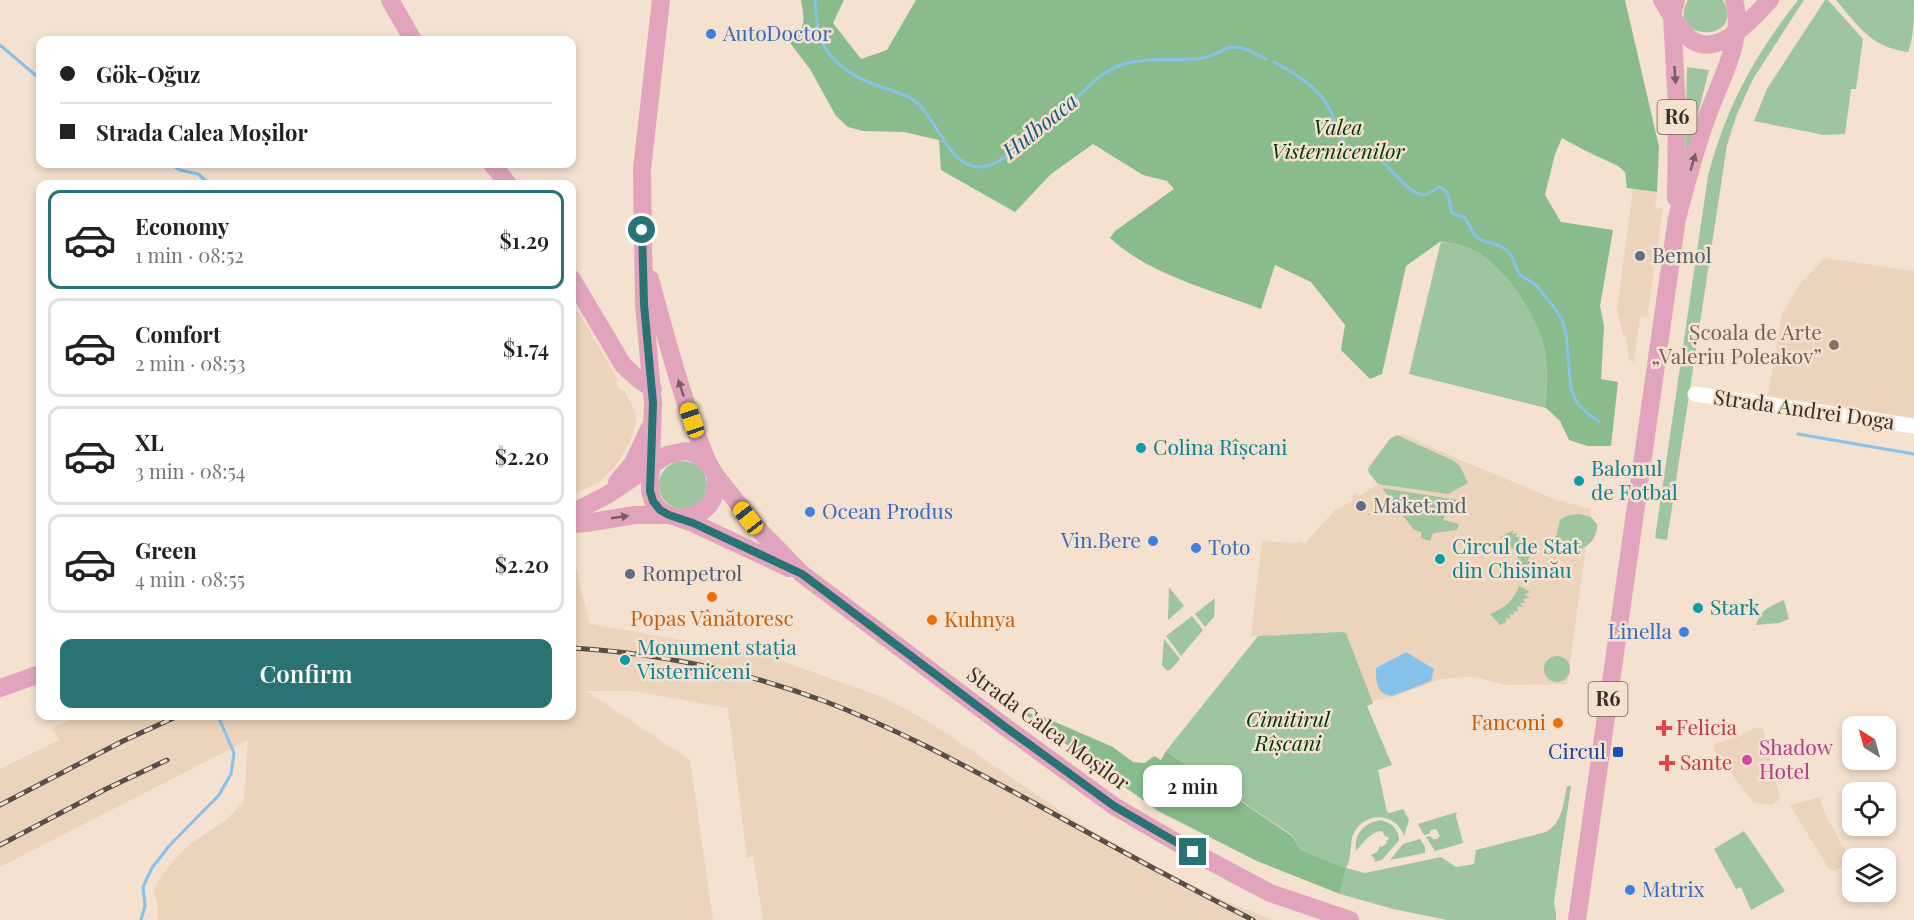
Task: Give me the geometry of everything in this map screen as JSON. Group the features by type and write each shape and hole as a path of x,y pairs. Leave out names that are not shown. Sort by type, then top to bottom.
{"main road":[{"path":"390,0 411,36"},
{"path":"661,0 643,159 644,304 653,389 650,491 653,501 660,510 802,574"},
{"name":"R6","path":"1662,0 1674,8 1686,35 1700,43 1717,42 1736,34"},
{"name":"R6","path":"1577,920 1677,218 1705,121 1736,34 1737,12 1734,0"},
{"path":"1736,34 1770,0"},
{"name":"R6","path":"1674,8 1677,218"},
{"path":"495,168 505,180"},
{"path":"576,524 635,515 691,517 709,505 715,495 717,486 712,469 698,438 670,354 644,256"},
{"path":"576,286 623,365 638,380 653,389"},
{"path":"607,495 633,463 653,418"},
{"path":"576,511 607,495 667,455 685,451 694,453 712,469 760,531 802,574"},
{"name":"Strada Calea Moșilor","path":"802,574 1114,806 1193,852 1270,892 1350,920"},
{"path":"0,688 36,675"}],"street":[{"name":"Strada Andrei Doga","path":"1695,394 1914,426"}],"shaded area":[{"name":"Bemol","path":"1633,189 1657,192 1655,209 1663,208 1647,318 1644,316 1640,318 1634,362 1629,359 1626,336 1623,334 1617,310"},
{"name":"Școala de Arte „Valeriu Poleakov”","path":"1825,258 1914,271 1914,418 1768,396 1782,314 1800,284"},
{"path":"576,312 579,313 617,378 616,383 619,389 624,391 635,411 636,422 630,442 614,468 598,483 576,493"},
{"name":"Circul de Stat din Chișinău","path":"1403,434 1557,500 1591,509 1567,684 1506,685 1475,677 1441,679 1393,697 1372,701 1346,633 1251,636 1262,541 1305,543 1335,510 1354,500 1351,496 1356,493 1361,495 1378,484 1368,471 1369,465 1390,439"},
{"path":"576,569 590,624 744,651 745,656 748,656 750,648 759,650 759,653 885,698 934,725 1074,820 1169,874 1272,920 763,920 753,856 747,858 728,708 634,691 586,691 690,760 713,920 158,920 154,891 160,877 187,846 226,820 244,801 248,740 0,867 0,769 59,740 52,728 70,720 576,720"},
{"path":"1757,727 1763,729 1780,799 1772,805 1754,803 1714,750 1715,744"},
{"path":"1820,797 1825,814 1844,848 1842,848 1842,866 1835,871 1829,869 1790,805"}],"green space":[{"name":"Valea Visternicenilor","path":"801,0 844,0 833,23 861,59 887,50 916,0 1625,0 1659,147 1657,192 1627,188 1625,172 1618,166 1562,138 1555,154 1545,195 1561,222 1613,230 1600,306 1604,326 1601,379 1618,382 1611,446 1588,446 1569,440 1560,421 1546,408 1546,359 1535,323 1506,277 1481,255 1468,248 1441,241 1406,266 1382,374 1370,379 1341,350 1345,325 1311,282 1275,265 1261,309 1162,272 1126,251 1110,238 1115,231 1174,189 1167,181 1143,175 1093,144 1051,174 1015,212 941,170 939,140 904,132 863,131 848,127 836,116 810,69 790,43 803,23"},
{"path":"1688,0 1723,0 1727,14 1724,24 1716,30 1706,32 1695,30 1687,24 1684,14"},
{"path":"1798,0 1804,0 1753,79 1737,114 1727,145 1667,540 1655,538 1708,176 1723,127 1743,83 1768,41"},
{"path":"1825,0 1828,0 1863,39 1856,89 1851,89 1845,134 1824,135 1754,121 1767,89"},
{"path":"1836,0 1914,0 1913,34 1908,52 1884,46 1875,40 1859,27"},
{"path":"1687,67 1709,70 1685,165"},
{"path":"1441,241 1468,248 1481,255 1506,277 1527,307 1545,352 1546,408 1409,374"},
{"path":"1397,435 1454,461 1460,466 1468,483 1448,494 1378,484 1368,469 1390,439"},
{"path":"678,461 688,461 703,471 707,485 703,499 697,505 688,509 678,509 663,499 659,490 659,480 669,465"},
{"path":"1382,488 1458,500 1455,505 1451,504 1443,520 1459,524 1457,530 1433,533 1430,541 1421,538 1421,532 1414,530"},
{"path":"1579,514 1591,517 1597,524 1596,534 1591,542 1574,550 1554,547 1560,520 1566,516"},
{"path":"1514,530 1512,534 1517,533 1516,537 1520,537 1519,541 1523,542 1522,545 1526,547 1524,550 1528,552 1526,555 1530,556 1527,561 1532,562 1529,564 1532,568 1521,571 1517,553 1500,537"},
{"path":"1519,586 1530,592 1525,594 1529,598 1523,599 1525,603 1520,603 1523,607 1517,606 1518,612 1514,611 1514,615 1510,614 1510,619 1506,617 1506,622 1500,625 1490,614 1508,603"},
{"path":"1169,587 1184,606 1168,620"},
{"path":"1215,598 1214,617 1205,627 1195,614"},
{"path":"1784,600 1789,619 1779,623 1756,625 1763,612"},
{"path":"1192,616 1203,630 1181,656 1166,636"},
{"name":"Cimitirul Rîșcani","path":"1346,633 1373,703 1367,706 1392,765 1378,770 1387,812 1403,809 1409,820 1404,836 1395,823 1381,817 1367,820 1360,825 1352,836 1350,858 1346,868 1301,850 1292,835 1166,751 1258,636"},
{"path":"1164,639 1180,659 1170,670 1166,670 1162,665"},
{"path":"1557,656 1566,660 1570,669 1566,678 1557,682 1548,678 1544,669 1548,660"},
{"path":"1023,713 1046,718 1113,747 1133,762 1145,763 1154,756 1161,760 1166,751 1292,836 1301,850 1346,868 1340,894 1257,861 1158,811"},
{"path":"1567,786 1571,786 1554,902 1556,920 1447,920 1393,909 1340,894 1346,868 1365,873 1441,857 1456,867 1474,864 1476,850 1546,832 1552,828 1559,818"},
{"path":"1457,812 1463,843 1435,851 1426,837 1437,839 1440,836 1436,829 1424,835 1418,824"},
{"path":"1381,820 1394,827 1399,840 1382,860 1374,862 1375,859 1371,855 1387,843 1388,837 1382,831 1374,833 1356,851 1357,839 1365,826"},
{"path":"1744,831 1785,891 1751,910 1741,887 1736,889 1714,849"},
{"path":"1420,839 1425,847 1425,853 1390,860 1403,844"}],"water":[{"path":"1406,652 1434,669 1431,681 1392,696 1383,693 1378,686 1376,668"}],"waterway":[{"name":"Hulboaca","path":"815,0 819,32 825,48 833,58 853,74 914,100 932,121 956,156 966,164 978,167 998,162 1021,146 1039,133 1096,79 1121,65 1151,60 1202,58 1233,47 1247,50 1266,59"},
{"path":"0,45 36,76"},
{"name":"Hulboaca","path":"1274,62 1298,76 1324,100 1349,152 1372,153 1417,193 1425,195 1440,187 1444,189 1448,195 1452,213 1465,218 1475,236 1508,251 1519,274 1536,285 1562,320 1566,334 1571,389 1577,403 1599,421"},
{"path":"176,168 198,174 205,180"},
{"name":"Hulboaca","path":"1798,434 1914,454"},
{"path":"141,920 145,906 143,887 152,868 169,846 219,795 231,774 234,753 220,720"}],"railway":[{"path":"576,648 636,654 731,672 793,690 852,712 958,763 1253,920"},
{"path":"0,805 123,741 169,720"},
{"path":"0,845 106,789 167,760"}],"place":[{"name":"AutoDoctor","path":"711,34"},
{"name":"Bemol","path":"1640,256"},
{"name":"Școala de Arte „Valeriu Poleakov”","path":"1834,345"},
{"name":"Colina Rîșcani","path":"1141,448"},
{"name":"Balonul de Fotbal","path":"1579,481"},
{"name":"Maket.md","path":"1361,506"},
{"name":"Ocean Produs","path":"810,512"},
{"name":"Vin.Bere","path":"1153,541"},
{"name":"Toto","path":"1196,548"},
{"name":"Circul de Stat din Chișinău","path":"1440,559"},
{"name":"Rompetrol","path":"630,574"},
{"name":"Popas Vânătoresc","path":"712,597"},
{"name":"Stark","path":"1698,608"},
{"name":"Kuhnya","path":"932,620"},
{"name":"Linella","path":"1684,632"},
{"name":"Monument stația Visterniceni","path":"625,660"},
{"name":"Fanconi","path":"1558,723"},
{"name":"Felicia","path":"1664,728"},
{"name":"Circul","path":"1618,752"},
{"name":"Shadow Hotel","path":"1747,760"},
{"name":"Sante","path":"1667,763"},
{"name":"Matrix","path":"1630,890"}],"route":[{"path":"642,230 644,304 653,389 649,480 653,501 660,510 802,574 1114,806 1193,852"}]}
